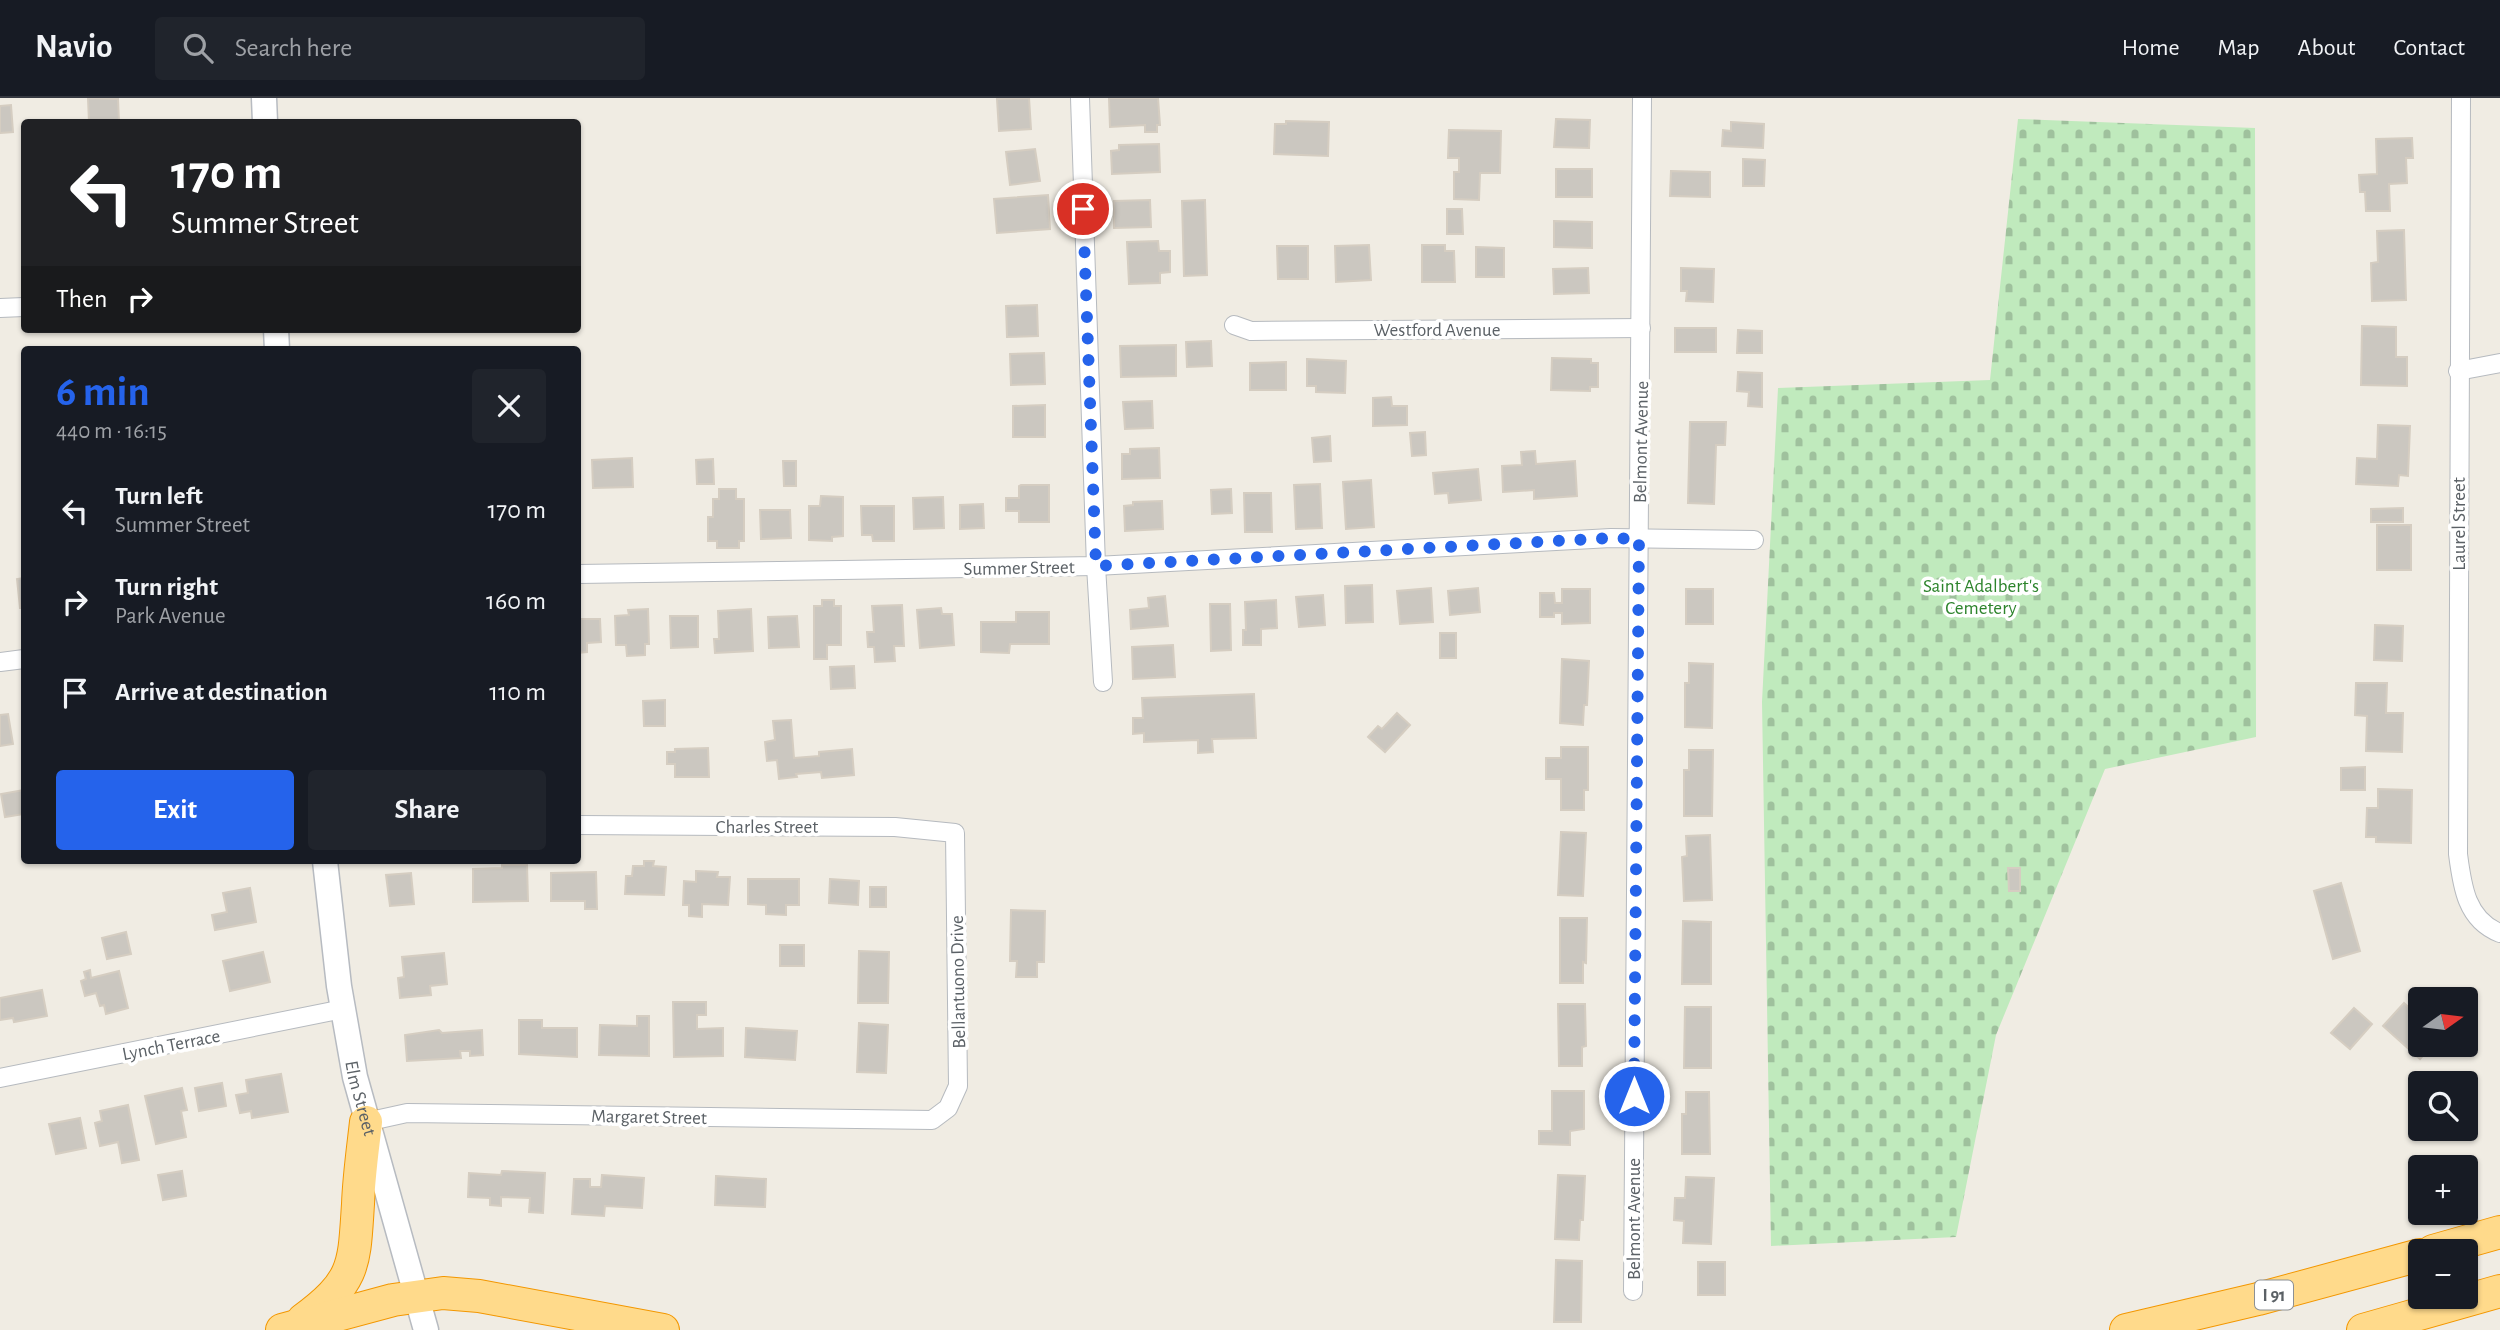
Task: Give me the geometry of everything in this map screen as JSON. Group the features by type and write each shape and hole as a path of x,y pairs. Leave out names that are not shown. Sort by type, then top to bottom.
{"highway":[{"path":"287,1328 331,1296 344,1281 352,1264 357,1244 359,1186 366,1122"},
{"path":"2475,1239 2500,1232"},
{"name":"I 91","path":"2126,1330 2258,1299 2408,1258"},
{"path":"2363,1330 2500,1291"},
{"path":"287,1328 415,1296 443,1293 468,1294 663,1330"}],"main road":[{"path":"264,98 265,119"},
{"name":"Elm Street","path":"325,864 343,1009 355,1077 426,1330"}],"street":[{"path":"1080,98 1096,566 1103,682"},
{"name":"Belmont Avenue","path":"1633,1291 1642,98"},
{"name":"Laurel Street","path":"2460,98 2458,854 2464,896 2479,918 2500,933"},
{"path":"0,308 21,307"},
{"name":"Westford Avenue","path":"1234,325 1251,331 1641,328"},
{"path":"2458,371 2500,363"},
{"name":"Summer Street","path":"581,574 1096,566 1611,538 1754,540"},
{"path":"0,662 21,659"},
{"name":"Charles Street","path":"581,825 895,827 955,833"},
{"name":"Bellantuono Drive","path":"932,1120 948,1108 958,1086 955,833"},
{"name":"Lynch Terrace","path":"0,1078 343,1009"},
{"name":"Margaret Street","path":"366,1122 407,1113 932,1120"}],"green space":[{"name":"Saint Adalbert's Cemetery","path":"2018,119 2255,128 2256,737 2105,769 1996,1035 1956,1237 1771,1246 1762,702 1778,388 1990,380"}],"building":[{"path":"88,98 118,99 119,119 89,119"},
{"path":"1029,98 1031,129 999,131 997,99"},
{"path":"1109,98 1158,98 1160,125 1157,125 1157,132 1145,132 1145,125 1110,127"},
{"path":"11,105 13,132 0,133 0,106"},
{"path":"1556,119 1590,120 1589,148 1554,147"},
{"path":"1286,121 1329,122 1328,156 1274,154 1275,124 1286,124"},
{"path":"1731,122 1764,124 1763,148 1722,146 1723,130 1731,131"},
{"path":"1449,130 1501,131 1500,173 1480,173 1479,200 1454,199 1454,172 1459,172 1459,158 1448,158"},
{"path":"2412,138 2413,158 2406,158 2407,183 2389,184 2390,211 2366,211 2365,192 2360,192 2359,175 2377,174 2376,139"},
{"path":"1159,144 1160,172 1112,174 1111,151 1119,150 1119,145"},
{"path":"1035,149 1040,181 1010,185 1006,152"},
{"path":"1743,159 1765,160 1764,186 1743,186"},
{"path":"1556,169 1592,169 1592,197 1556,197"},
{"path":"1671,171 1710,172 1710,197 1670,196"},
{"path":"1048,195 1050,229 997,233 994,199"},
{"path":"1150,200 1151,227 1114,228 1114,201"},
{"path":"1205,200 1207,275 1184,276 1182,201"},
{"path":"1447,209 1462,209 1463,234 1447,234"},
{"path":"1554,221 1592,222 1592,248 1554,247"},
{"path":"2404,230 2406,300 2372,301 2371,263 2378,262 2377,231"},
{"path":"1158,241 1159,251 1170,251 1170,272 1160,273 1160,283 1129,284 1127,242"},
{"path":"1369,245 1371,280 1336,282 1335,246"},
{"path":"1422,245 1445,245 1445,251 1454,251 1455,282 1422,282"},
{"path":"1277,246 1308,246 1308,279 1278,279"},
{"path":"1476,247 1504,248 1504,277 1476,277"},
{"path":"1588,268 1589,293 1554,294 1553,269"},
{"path":"1681,268 1714,269 1713,302 1686,301 1687,291 1681,291"},
{"path":"1037,305 1038,336 1007,337 1006,306"},
{"path":"2362,326 2396,327 2396,357 2407,357 2407,386 2361,385"},
{"path":"1675,328 1716,328 1716,352 1675,352"},
{"path":"1738,330 1762,331 1762,353 1737,353"},
{"path":"1211,341 1212,366 1187,367 1186,342"},
{"path":"1176,345 1176,376 1121,377 1120,346"},
{"path":"1044,353 1045,384 1011,385 1010,354"},
{"path":"1552,358 1591,359 1591,363 1598,363 1598,387 1590,387 1590,391 1551,390"},
{"path":"1307,359 1346,361 1345,393 1316,392 1316,386 1307,386"},
{"path":"1286,362 1286,390 1250,390 1250,363"},
{"path":"1738,372 1762,373 1762,407 1748,406 1749,392 1737,391"},
{"path":"1391,397 1392,406 1407,406 1407,425 1373,426 1373,398"},
{"path":"1152,401 1153,428 1125,429 1123,402"},
{"path":"1045,405 1045,437 1013,437 1013,406"},
{"path":"1690,422 1726,422 1725,445 1716,445 1714,504 1688,503"},
{"path":"2378,425 2410,426 2408,476 2399,475 2398,486 2356,484 2357,458 2377,459"},
{"path":"1425,432 1426,455 1412,456 1410,433"},
{"path":"1330,436 1331,461 1314,462 1312,438"},
{"path":"1159,448 1160,478 1122,479 1122,454 1130,454 1130,449"},
{"path":"1535,451 1536,464 1575,461 1577,496 1534,499 1534,490 1503,492 1502,466 1522,465 1521,452"},
{"path":"632,458 633,487 593,488 592,460"},
{"path":"713,459 714,484 697,484 696,460"},
{"path":"783,461 796,461 796,486 784,486"},
{"path":"1478,469 1481,500 1449,503 1448,493 1435,494 1433,473"},
{"path":"1371,480 1374,527 1346,529 1343,482"},
{"path":"1320,484 1322,528 1296,529 1294,485"},
{"path":"1021,485 1049,485 1049,522 1019,522 1019,511 1006,511 1006,498 1019,498"},
{"path":"719,489 736,489 736,499 744,499 744,541 739,541 739,548 717,548 717,541 708,541 708,517 713,517 713,499 719,499"},
{"path":"1231,489 1232,513 1212,514 1211,490"},
{"path":"1244,493 1271,493 1272,532 1245,532"},
{"path":"821,496 843,497 843,536 832,537 832,541 809,540 809,506 820,506"},
{"path":"943,497 944,528 914,529 913,498"},
{"path":"1162,501 1163,529 1125,531 1124,506 1133,505 1133,502"},
{"path":"983,504 984,528 960,529 960,505"},
{"path":"861,506 894,506 894,541 873,541 872,535 862,535"},
{"path":"2403,508 2403,522 2371,522 2371,509"},
{"path":"760,510 790,510 791,538 761,539"},
{"path":"2377,525 2411,525 2411,570 2377,570"},
{"path":"21,578 21,608 20,608 17,579"},
{"path":"1372,585 1373,622 1346,623 1345,586"},
{"path":"1431,588 1433,622 1400,624 1397,591"},
{"path":"1478,588 1480,612 1450,615 1448,591"},
{"path":"1562,589 1590,589 1590,623 1562,624 1562,613 1554,613 1554,617 1540,617 1540,593 1554,593 1555,603 1562,603"},
{"path":"1686,589 1713,589 1713,624 1686,624"},
{"path":"1323,595 1325,625 1299,627 1296,597"},
{"path":"1165,596 1168,626 1131,629 1130,610 1149,608 1148,598"},
{"path":"822,600 834,600 834,606 841,606 841,645 827,645 827,659 814,659 814,606 822,606"},
{"path":"1276,600 1277,628 1261,629 1261,645 1243,645 1243,630 1246,630 1245,602"},
{"path":"1210,604 1230,604 1231,650 1211,651"},
{"path":"902,605 904,646 894,646 895,661 875,662 874,647 868,647 867,632 874,632 872,606"},
{"path":"941,608 942,614 952,614 954,645 920,648 917,610"},
{"path":"648,609 649,644 645,644 645,655 627,656 626,645 616,645 615,616 629,615 628,610"},
{"path":"751,609 753,651 715,653 714,639 719,639 718,611"},
{"path":"1016,612 1049,612 1049,644 1010,644 1009,653 981,652 981,622 1016,622"},
{"path":"670,616 698,616 698,647 671,648"},
{"path":"797,616 799,647 769,648 768,617"},
{"path":"581,619 600,619 601,642 587,643 587,652 581,653"},
{"path":"2375,625 2403,626 2402,661 2374,660"},
{"path":"1440,633 1456,633 1456,658 1440,658"},
{"path":"1173,645 1175,677 1133,679 1132,647"},
{"path":"1562,659 1589,661 1587,705 1584,705 1583,725 1560,723"},
{"path":"1689,663 1713,664 1712,728 1685,727 1685,683 1689,683"},
{"path":"854,666 855,688 831,689 830,667"},
{"path":"2356,683 2387,683 2386,713 2403,713 2402,752 2366,751 2367,716 2355,715"},
{"path":"1254,694 1256,738 1212,739 1213,752 1198,753 1198,740 1144,742 1144,733 1133,734 1133,718 1143,718 1142,698"},
{"path":"665,700 665,726 644,726 643,701"},
{"path":"1397,713 1410,725 1385,752 1368,737 1378,726 1382,729"},
{"path":"8,714 13,744 0,746 0,715"},
{"path":"791,720 794,758 852,749 854,775 822,778 821,772 796,774 797,777 779,779 777,760 767,761 765,742 775,740 773,721"},
{"path":"1561,747 1588,747 1588,790 1584,790 1584,810 1561,810 1561,779 1546,779 1546,758 1561,758"},
{"path":"708,748 709,777 675,777 675,764 667,764 667,752 675,752 675,749"},
{"path":"1689,750 1713,750 1712,816 1684,816 1684,770 1689,770"},
{"path":"2365,767 2365,790 2341,790 2341,768"},
{"path":"2378,789 2412,790 2411,843 2376,842 2376,837 2366,837 2367,808 2378,808"},
{"path":"21,791 21,814 5,817 1,794"},
{"path":"1561,832 1586,833 1583,896 1558,895"},
{"path":"1710,835 1712,900 1684,901 1682,857 1687,856 1686,836"},
{"path":"644,861 654,861 653,866 666,867 664,895 625,894 626,876 632,876 633,866 644,866"},
{"path":"502,865 527,865 528,901 473,902 473,869 502,868"},
{"path":"2008,868 2020,868 2020,891 2009,891"},
{"path":"696,871 718,872 717,877 730,877 728,905 702,904 702,917 689,916 689,905 683,905 684,881 696,882"},
{"path":"596,872 597,909 585,909 585,901 551,901 551,873"},
{"path":"411,873 414,904 390,906 386,875"},
{"path":"748,879 799,879 799,905 786,905 786,915 766,914 766,905 748,904"},
{"path":"830,879 859,881 858,905 829,903"},
{"path":"2341,883 2360,951 2333,959 2314,891"},
{"path":"870,887 886,887 886,907 870,907"},
{"path":"250,888 256,922 215,930 212,915 227,912 223,893"},
{"path":"1011,910 1045,911 1044,962 1037,962 1037,977 1016,977 1017,961 1010,961"},
{"path":"1560,918 1587,918 1583,983 1560,983"},
{"path":"1683,921 1711,922 1711,984 1682,984"},
{"path":"126,932 131,954 107,959 102,938"},
{"path":"780,945 804,945 804,966 780,966"},
{"path":"859,951 889,952 888,1003 858,1003"},
{"path":"263,952 270,982 230,991 223,961"},
{"path":"444,953 447,984 430,986 431,995 400,998 398,978 404,977 402,957"},
{"path":"90,970 91,978 119,971 128,1008 106,1014 96,993 85,996 81,981 86,979 84,972"},
{"path":"42,990 47,1016 14,1022 13,1018 0,1020 0,998"},
{"path":"673,1002 706,1002 706,1015 697,1015 697,1029 723,1028 723,1056 674,1057"},
{"path":"2404,1003 2408,1007 2408,1048 2383,1026"},
{"path":"1558,1004 1585,1004 1586,1046 1582,1047 1582,1066 1559,1066"},
{"path":"1685,1007 1711,1007 1711,1068 1684,1068"},
{"path":"2354,1008 2372,1024 2350,1049 2331,1033"},
{"path":"637,1016 649,1016 649,1056 599,1055 600,1025 637,1026"},
{"path":"519,1020 542,1020 542,1028 577,1028 577,1057 519,1054"},
{"path":"859,1023 888,1025 886,1073 857,1072"},
{"path":"746,1028 797,1031 795,1060 745,1057"},
{"path":"439,1030 442,1033 482,1030 483,1055 470,1056 470,1051 460,1051 461,1058 407,1061 405,1035"},
{"path":"281,1074 288,1112 252,1118 251,1111 240,1113 236,1095 248,1093 246,1080"},
{"path":"222,1083 226,1106 199,1111 195,1088"},
{"path":"182,1088 187,1110 181,1111 186,1137 156,1144 145,1096"},
{"path":"1552,1091 1584,1091 1584,1129 1570,1131 1570,1145 1539,1144 1539,1131 1552,1131"},
{"path":"1686,1092 1709,1092 1710,1154 1682,1154 1682,1114 1686,1114"},
{"path":"128,1105 139,1160 122,1163 118,1142 100,1146 95,1123 102,1121 100,1111"},
{"path":"80,1118 86,1148 56,1154 49,1124"},
{"path":"182,1171 186,1196 163,1200 158,1175"},
{"path":"502,1171 545,1173 543,1213 529,1212 530,1198 501,1197 501,1206 490,1205 490,1198 468,1197 469,1173 501,1175"},
{"path":"602,1175 644,1178 642,1208 605,1206 604,1216 572,1214 574,1179 590,1179 590,1187 601,1187"},
{"path":"1558,1175 1585,1176 1583,1220 1580,1220 1579,1240 1555,1239"},
{"path":"716,1176 766,1179 765,1207 715,1205"},
{"path":"1686,1177 1714,1178 1711,1244 1683,1243 1684,1221 1674,1220 1675,1198 1685,1198"},
{"path":"1556,1260 1582,1261 1581,1322 1554,1322"},
{"path":"1698,1262 1725,1262 1725,1295 1698,1295"}],"route":[{"path":"1083,209 1096,566 1611,538 1639,539 1634,1096"}]}
